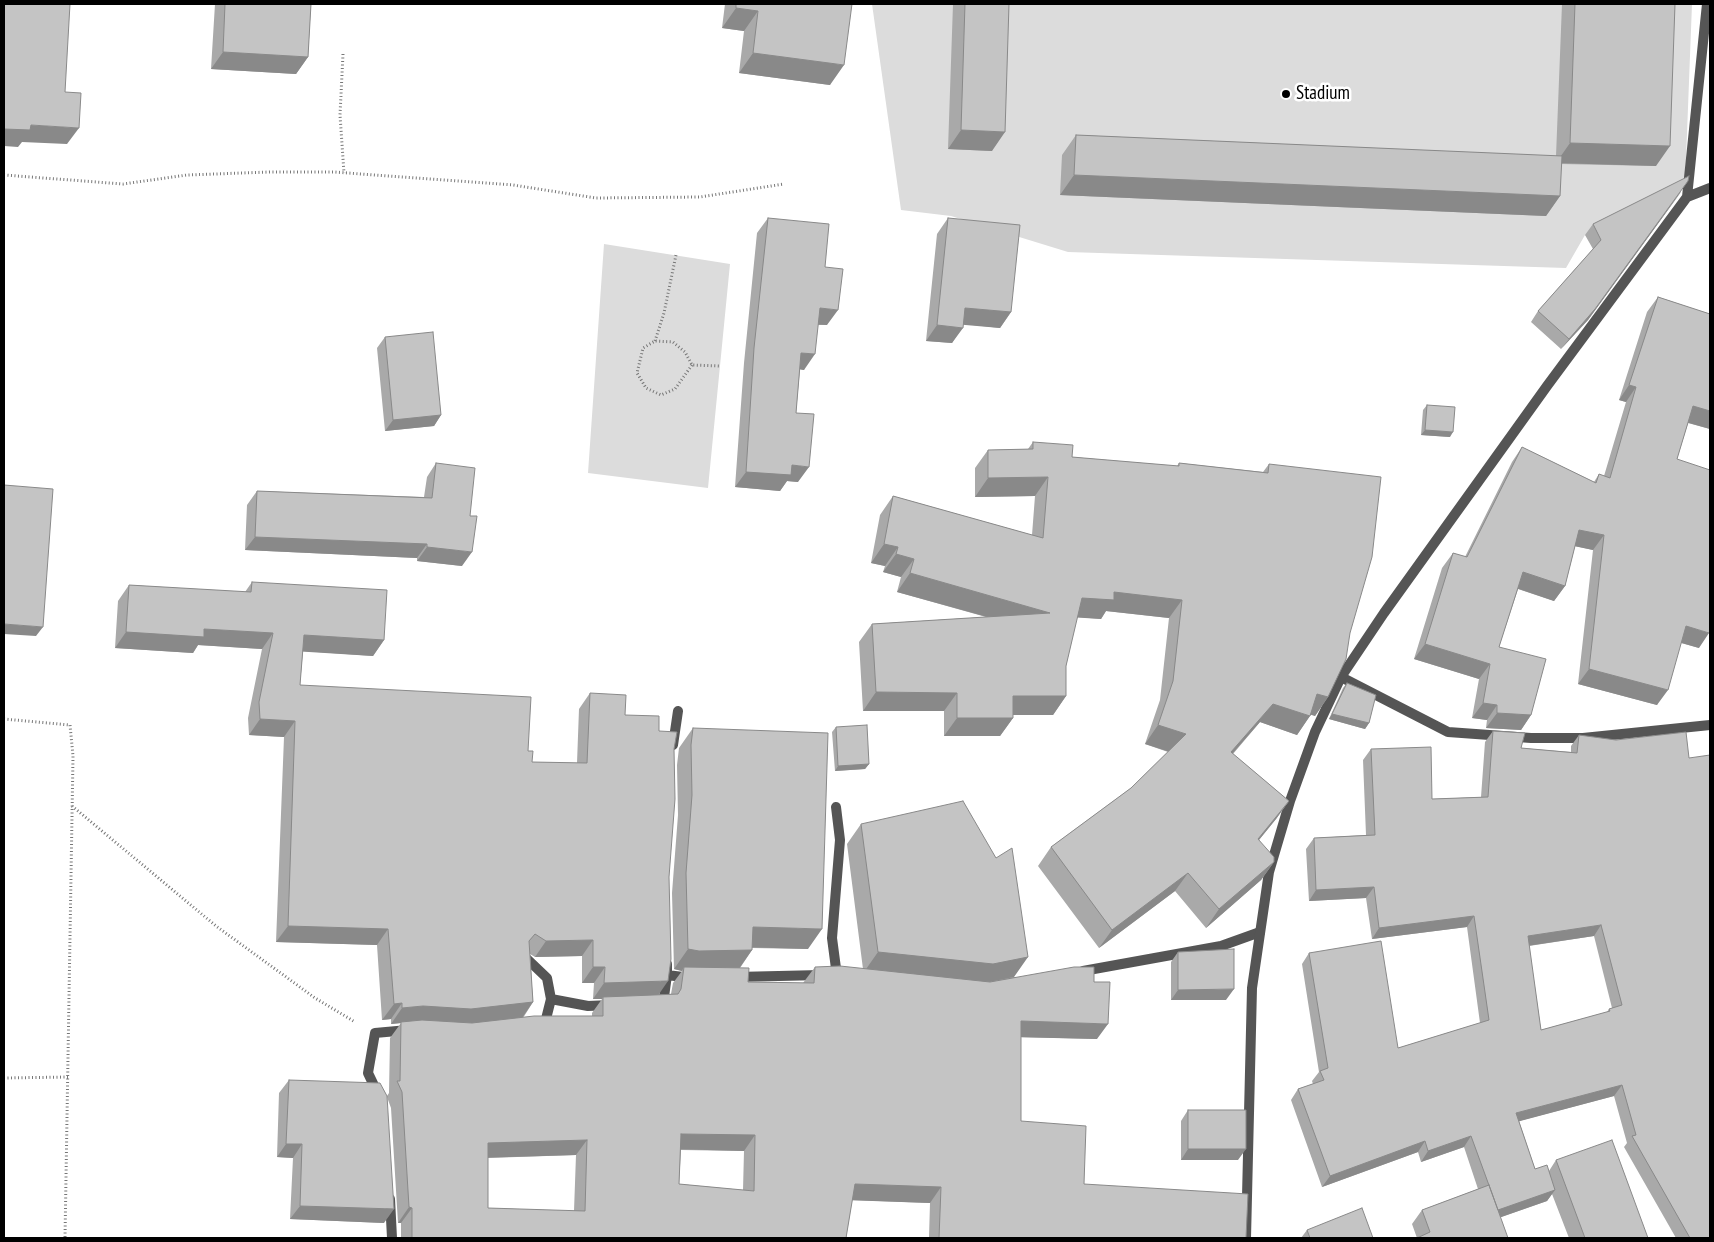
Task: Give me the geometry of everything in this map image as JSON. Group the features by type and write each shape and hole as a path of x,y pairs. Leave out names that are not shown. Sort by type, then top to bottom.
{"street":[{"path":"1246,1238 1252,988 1269,872 1290,801 1315,732 1341,677 1384,613 1546,386 1687,197 1707,4"},
{"path":"1687,197 1710,188"},
{"path":"1341,677 1448,732 1531,738 1583,738 1710,724"},
{"path":"671,756 678,711"},
{"path":"723,977 842,976 832,938 840,840 836,808"},
{"path":"1076,973 1221,946 1260,932"},
{"path":"644,1004 663,1004 667,975 667,956"},
{"path":"525,957 547,978 550,998 545,1023 526,1026"},
{"path":"667,975 704,977"},
{"path":"550,998 588,1006 626,1005"},
{"path":"384,1108 368,1073 376,1033 420,1030"},
{"path":"389,1185 392,1238"}],"path":[{"path":"344,54 340,115 344,173"},
{"path":"4,175 123,184 196,175 269,172 344,173 514,185 596,198 700,197 784,184"},
{"path":"655,341 664,314 676,255"},
{"path":"655,341 673,342 685,352 692,365 675,389 661,395 646,388 637,373 643,348 655,341"},
{"path":"692,365 720,366"},
{"path":"4,719 70,725 73,756 65,1238"},
{"path":"72,806 216,926 315,998 376,1033"},
{"path":"4,1078 68,1077"}],"shaded area":[{"name":"Stadium","path":"872,4 1692,4 1685,185 1585,235 1566,268 1068,252 951,216 901,210"},
{"path":"604,244 730,264 708,488 588,473"}],"building":[{"path":"4,4 70,4 65,92 81,93 79,128 31,125 30,130 4,129"},
{"path":"225,4 311,4 308,57 223,52"},
{"path":"736,4 852,4 844,65 753,53 758,11 736,8"},
{"path":"965,4 1009,4 1005,132 961,130"},
{"path":"1575,4 1675,4 1670,146 1570,143"},
{"path":"1076,135 1562,156 1560,196 1074,175"},
{"path":"1689,176 1688,181 1595,309 1569,339 1538,311 1601,240 1593,224"},
{"path":"768,218 829,224 825,267 843,269 838,310 820,308 815,354 801,353 796,413 814,414 809,467 792,465 791,475 746,472 754,348"},
{"path":"948,218 1020,225 1011,312 965,308 963,328 937,325"},
{"path":"1658,297 1710,314 1710,411 1693,406 1677,459 1710,470 1710,631 1709,633 1686,626 1668,690 1589,669 1604,535 1579,530 1565,586 1523,572 1499,647 1546,659 1531,715 1497,713 1497,705 1483,703 1490,664 1425,644 1453,553 1467,557 1522,447 1596,483 1599,474 1610,478 1636,387 1629,385"},
{"path":"433,332 441,415 393,420 385,337"},
{"path":"1427,405 1455,407 1453,432 1425,430"},
{"path":"1033,442 1073,445 1072,457 1179,466 1179,463 1268,473 1269,464 1381,477 1372,557 1350,633 1346,659 1328,697 1317,694 1310,716 1273,704 1231,752 1289,801 1258,839 1274,857 1274,862 1219,909 1188,873 1112,930 1051,847 1131,788 1186,734 1158,725 1173,681 1182,600 1114,592 1114,600 1082,598 1066,666 1066,696 1013,696 1013,718 957,718 957,693 876,692 872,624 1050,613 910,573 914,559 896,554 898,547 884,544 893,496 1043,538 1048,477 988,478 988,450 1033,449"},
{"path":"436,463 475,468 470,516 477,516 472,552 427,547 427,544 255,537 257,491 432,498"},
{"path":"4,485 53,489 43,627 4,624"},
{"path":"252,582 387,590 384,640 304,635 300,685 531,697 528,751 533,751 532,762 587,763 590,693 626,695 625,715 659,716 659,731 677,732 674,749 675,799 669,877 671,959 668,981 604,983 605,967 593,967 593,940 546,941 535,934 529,941 533,1002 471,1009 423,1006 402,1008 402,1003 394,1004 388,929 288,926 295,721 260,719 259,702 273,633 204,629 204,637 126,632 129,585 251,592"},
{"path":"1347,683 1376,695 1369,723 1332,714"},
{"path":"867,725 869,764 838,766 836,727"},
{"path":"693,728 828,733 822,929 753,927 752,950 699,951 688,949 686,873 692,795 691,745"},
{"path":"1493,731 1525,733 1521,748 1577,753 1579,735 1616,740 1686,732 1689,758 1710,755 1710,1238 1690,1238 1632,1136 1636,1135 1622,1085 1516,1113 1535,1169 1547,1165 1555,1190 1498,1210 1471,1136 1428,1151 1425,1141 1330,1176 1298,1089 1324,1080 1320,1071 1328,1068 1309,953 1381,941 1398,1048 1489,1020 1474,916 1379,928 1374,887 1316,890 1314,838 1375,835 1371,749 1431,747 1432,799 1488,797","holes":["1601,925 1622,1005 1609,1009 1610,1011 1541,1030 1528,936"]},
{"path":"963,801 996,858 1012,848 1028,957 993,964 878,952 861,824"},
{"path":"1234,949 1234,989 1178,990 1178,952"},
{"path":"840,966 990,982 1074,967 1094,967 1094,982 1110,982 1108,1024 1021,1021 1021,1121 1086,1126 1084,1184 1248,1194 1246,1238 939,1238 941,1187 855,1184 846,1238 412,1238 412,1208 409,1207 402,1092 397,1081 400,1081 401,1022 422,1020 472,1023 534,1016 603,1016 603,997 678,994 681,989 684,967 749,968 748,982 814,983 815,967","holes":["681,1134 755,1135 754,1191 679,1184","587,1140 585,1211 488,1208 488,1143"]},
{"path":"289,1080 380,1083 387,1096 394,1209 300,1206 302,1144 286,1144"},
{"path":"1188,1110 1246,1110 1246,1149 1188,1149"},
{"path":"1612,1140 1648,1238 1585,1238 1556,1160"},
{"path":"1489,1185 1508,1238 1417,1238 1430,1232 1422,1210"},
{"path":"1362,1208 1373,1238 1310,1238 1307,1230"}],"place":[{"name":"Stadium","path":"1286,94"}]}
